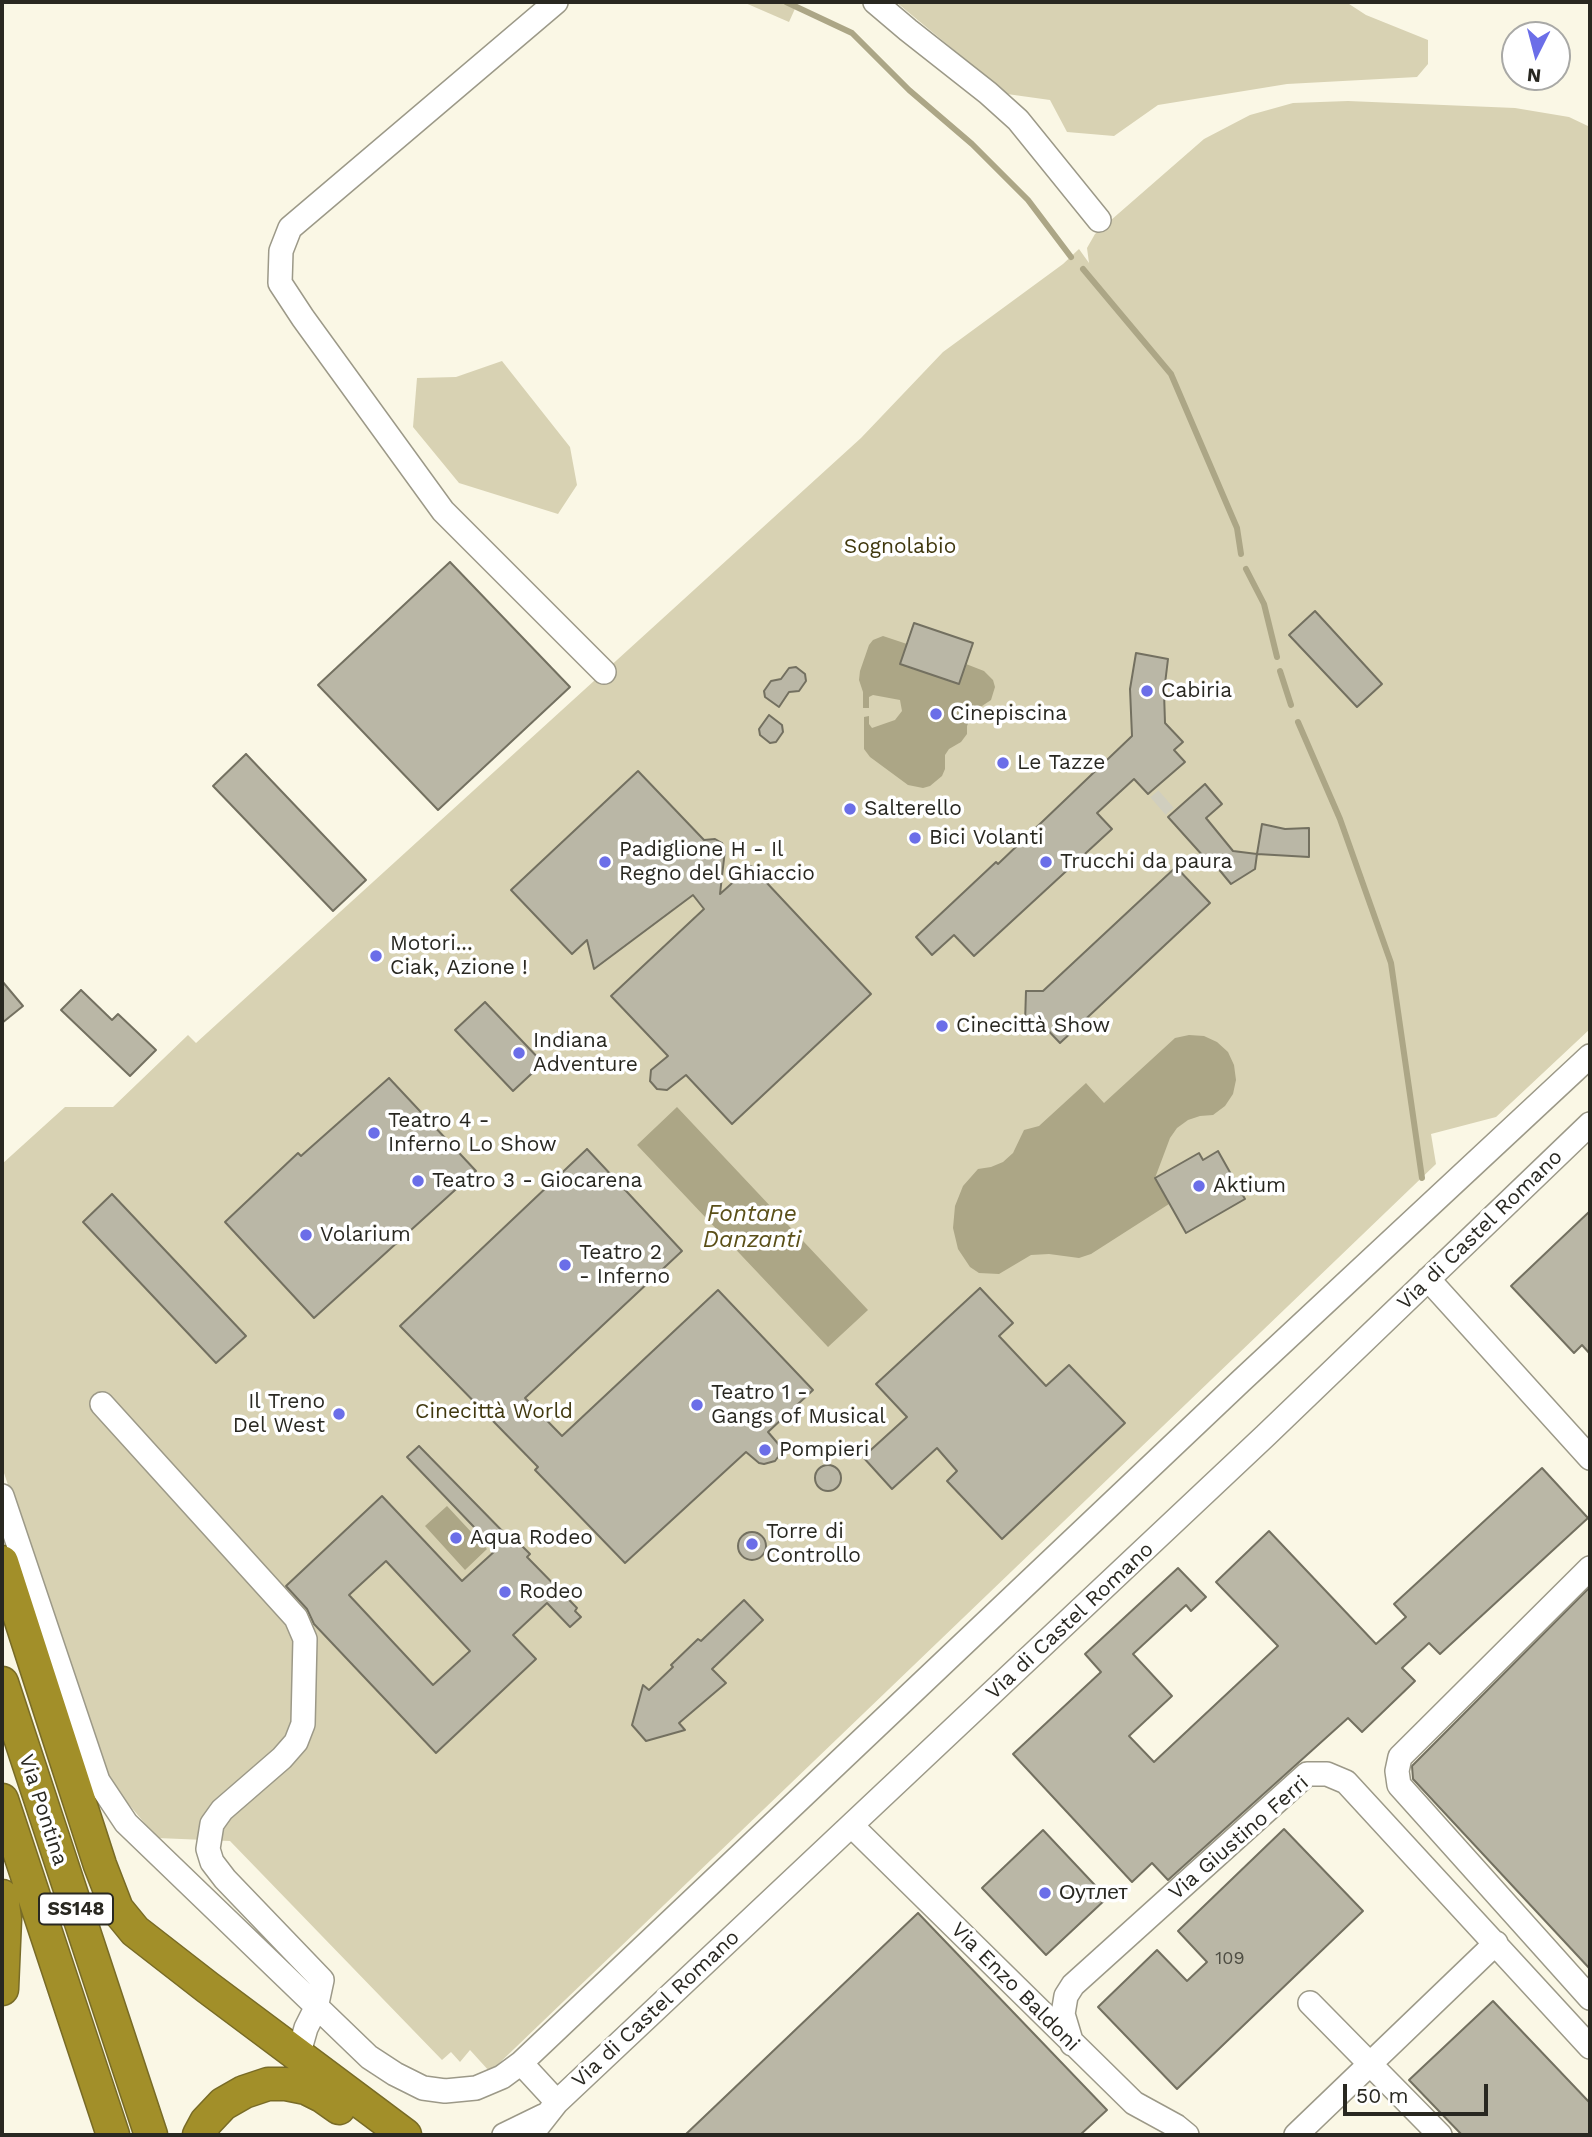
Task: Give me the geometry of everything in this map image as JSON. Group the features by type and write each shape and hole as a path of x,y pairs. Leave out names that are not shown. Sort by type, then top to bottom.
{"highway":[{"path":"2,1562 100,1866 117,1909 135,1931 405,2135"},
{"name":"Via Pontina","path":"2,1684 151,2135"},
{"name":"Via Pontina","path":"2,1800 113,2135"},
{"path":"2,1896 5,1919 2,1989"},
{"path":"199,2135 206,2122 223,2104 253,2088 278,2083 298,2086 322,2096 367,2135"}],"street":[{"path":"556,2 290,228 281,251 280,284 443,511 604,672"},
{"path":"876,2 1018,120 1099,220"},
{"path":"2,1496 98,1781 125,1823 369,2057 423,2088 444,2091 476,2088 502,2077 520,2063 1241,1381 1590,1056"},
{"name":"Via di Castel Romano","path":"531,2135 551,2108 852,1826 1590,1124"},
{"path":"1428,1279 1590,1458"},
{"path":"102,1404 296,1618 305,1639 303,1724 296,1742 282,1758 222,1810 212,1824 208,1849 212,1862 225,1879 322,1980 316,2008 306,2028 298,2056"},
{"path":"1590,1568 1401,1757 1397,1771 1399,1785 1590,1998"},
{"name":"Via Giustino Ferri","path":"1072,2044 1063,2014 1066,1996 1073,1986 1307,1774 1327,1774 1346,1782 1590,2047"},
{"name":"Via Enzo Baldoni","path":"852,1826 1134,2103 1187,2135"},
{"path":"1296,2135 1496,1943"},
{"path":"1310,2003 1440,2135"},
{"path":"520,2063 551,2108"},
{"name":"Via di Castel Romano","path":"503,2135 551,2108"}],"green space":[{"path":"743,2 798,2 789,22"},
{"path":"896,2 1346,2 1366,15 1428,40 1428,64 1417,77 1287,84 1158,105 1114,136 1067,132 1050,100 1007,94"},
{"name":"Cinecittà World","path":"1348,101 1515,108 1569,117 1590,127 1590,1029 1496,1117 1431,1134 1436,1164 490,2072 470,2050 460,2062 451,2052 442,2060 230,1841 157,1838 105,1776 2,1467 2,1164 65,1107 113,1107 188,1035 196,1043 861,438 943,352 1063,264 1079,249 1089,263 1087,248 1095,234 1204,139 1250,115 1293,103"},
{"path":"502,361 570,447 577,485 558,514 459,483 413,427 417,378 456,377"}],"water":[{"name":"Cinepiscina","path":"883,636 907,644 959,683 966,664 984,671 993,680 995,687 991,700 973,712 967,726 967,734 961,742 949,749 945,755 942,776 930,786 923,788 908,785 870,757 864,749 864,717 869,716 872,728 895,720 902,711 900,700 873,695 869,697 869,708 863,708 860,671 869,645"},
{"path":"1204,1036 1217,1042 1228,1052 1234,1065 1236,1080 1233,1094 1225,1106 1213,1115 1188,1120 1177,1128 1170,1138 1155,1178 1169,1204 1091,1254 1079,1258 1049,1254 1031,1255 999,1274 979,1273 970,1267 958,1249 953,1228 955,1206 963,1186 978,1169 1003,1162 1013,1153 1024,1130 1039,1126 1086,1083 1104,1103 1175,1038"},
{"name":"Fontane Danzanti","path":"677,1107 868,1310 828,1347 637,1145"},
{"name":"Aqua Rodeo","path":"447,1506 487,1549 465,1570 425,1526"}],"building":[{"path":"450,562 570,687 438,810 318,685"},
{"path":"1315,611 1382,684 1357,707 1289,635"},
{"path":"914,623 973,643 959,684 900,664"},
{"path":"1136,653 1168,659 1164,692 1165,723 1183,742 1174,750 1185,762 1148,794 1134,779 1097,813 1112,829 974,956 954,935 932,955 916,937 996,862 998,864 1132,736 1130,689"},
{"path":"796,667 805,674 806,681 799,691 789,692 779,707 765,697 764,691 771,681 781,679 789,668"},
{"path":"769,715 782,725 783,732 776,742 770,743 760,735 759,729"},
{"path":"246,754 366,880 333,911 213,786"},
{"path":"638,771 704,840 715,839 722,843 725,850 720,894 751,866 871,994 732,1124 686,1075 667,1090 657,1089 650,1081 651,1070 668,1056 611,996 704,909 693,895 594,969 587,940 572,954 511,890"},
{"path":"1205,784 1222,804 1206,818 1233,851 1257,854 1255,869 1231,884 1207,855 1204,857 1168,817"},
{"path":"1262,824 1285,829 1309,828 1309,857 1257,854"},
{"path":"1176,867 1210,903 1060,1043 1041,1023 1025,1023 1026,991 1043,991"},
{"path":"2,981 23,1006 2,1023"},
{"path":"81,990 112,1020 118,1014 156,1050 130,1076 61,1010"},
{"name":"Indiana Adventure","path":"485,1002 543,1063 513,1091 455,1030"},
{"path":"389,1078 476,1171 314,1318 225,1222 298,1153 301,1156"},
{"path":"587,1149 682,1251 525,1398 562,1436 718,1290 813,1390 768,1432 780,1446 775,1461 759,1463 746,1452 625,1563 535,1470 538,1467 400,1326"},
{"name":"Aktium","path":"1218,1151 1245,1199 1186,1233 1155,1178 1199,1153 1203,1160"},
{"path":"112,1194 246,1336 216,1363 83,1222"},
{"path":"1590,1211 1590,1354 1582,1345 1574,1353 1511,1286"},
{"path":"980,1288 1013,1323 999,1336 1046,1386 1069,1365 1125,1423 1002,1539 947,1481 957,1471 937,1448 892,1489 863,1457 907,1417 876,1384"},
{"path":"419,1446 515,1544 518,1542 530,1554 527,1557 577,1608 575,1611 581,1617 570,1627 547,1603 513,1635 536,1659 436,1753 314,1624 307,1609 286,1586 382,1496 462,1581 496,1550 407,1457","holes":["386,1561 470,1651 433,1685 349,1595"]},
{"path":"828,1465 837,1469 841,1478 837,1487 828,1491 819,1487 815,1478 819,1469"},
{"path":"1542,1468 1588,1518 1440,1654 1429,1643 1402,1668 1415,1681 1362,1732 1348,1718 1168,1880 1152,1863 1132,1882 1013,1754 1101,1672 1085,1654 1178,1568 1206,1597 1191,1611 1186,1605 1133,1654 1172,1696 1129,1736 1154,1762 1278,1646 1216,1582 1269,1531 1376,1644 1406,1617 1394,1604"},
{"name":"Torre di Controllo","path":"752,1532 762,1536 766,1546 762,1556 752,1560 742,1556 738,1546 742,1536"},
{"path":"1590,1587 1590,1969 1413,1779 1412,1766"},
{"path":"744,1600 763,1620 712,1669 726,1683 679,1723 685,1730 646,1741 632,1725 643,1685 649,1690 698,1639 701,1641"},
{"path":"1284,1829 1363,1911 1177,2089 1098,2007 1157,1950 1187,1981 1207,1962 1178,1931"},
{"name":"Оутлет","path":"1043,1830 1107,1898 1046,1955 982,1888"},
{"path":"918,1913 1107,2110 1080,2135 685,2135"},
{"path":"1493,2001 1590,2103 1590,2135 1462,2135 1409,2080"}],"waterway":[{"path":"786,2 852,33 909,90 972,144 1028,200 1071,257"},
{"path":"1083,269 1171,374 1237,528 1241,554"},
{"path":"1246,569 1264,604 1277,657"},
{"path":"1280,671 1291,705"},
{"path":"1298,722 1340,819 1391,963 1422,1178"}],"tunnel":[{"path":"1158,806 1166,799"}],"place":[{"name":"Cabiria","path":"1147,691"},
{"name":"Cinepiscina","path":"936,714"},
{"name":"Le Tazze","path":"1003,763"},
{"name":"Salterello","path":"850,809"},
{"name":"Bici Volanti","path":"915,838"},
{"name":"Padiglione H - Il Regno del Ghiaccio","path":"605,862"},
{"name":"Trucchi da paura","path":"1046,862"},
{"name":"Motori... Ciak, Azione !","path":"376,956"},
{"name":"Cinecittà Show","path":"942,1026"},
{"name":"Indiana Adventure","path":"519,1053"},
{"name":"Teatro 4 - Inferno Lo Show","path":"374,1133"},
{"name":"Teatro 3 - Giocarena","path":"418,1181"},
{"name":"Aktium","path":"1199,1186"},
{"name":"Volarium","path":"306,1235"},
{"name":"Teatro 2 - Inferno","path":"565,1265"},
{"name":"Teatro 1 - Gangs of Musical","path":"697,1405"},
{"name":"Il Treno Del West","path":"339,1414"},
{"name":"Pompieri","path":"765,1450"},
{"name":"Aqua Rodeo","path":"456,1538"},
{"name":"Torre di Controllo","path":"752,1544"},
{"name":"Rodeo","path":"505,1592"},
{"name":"Оутлет","path":"1045,1893"}],"park label":[{"name":"Sognolabio","path":"900,547"}]}
